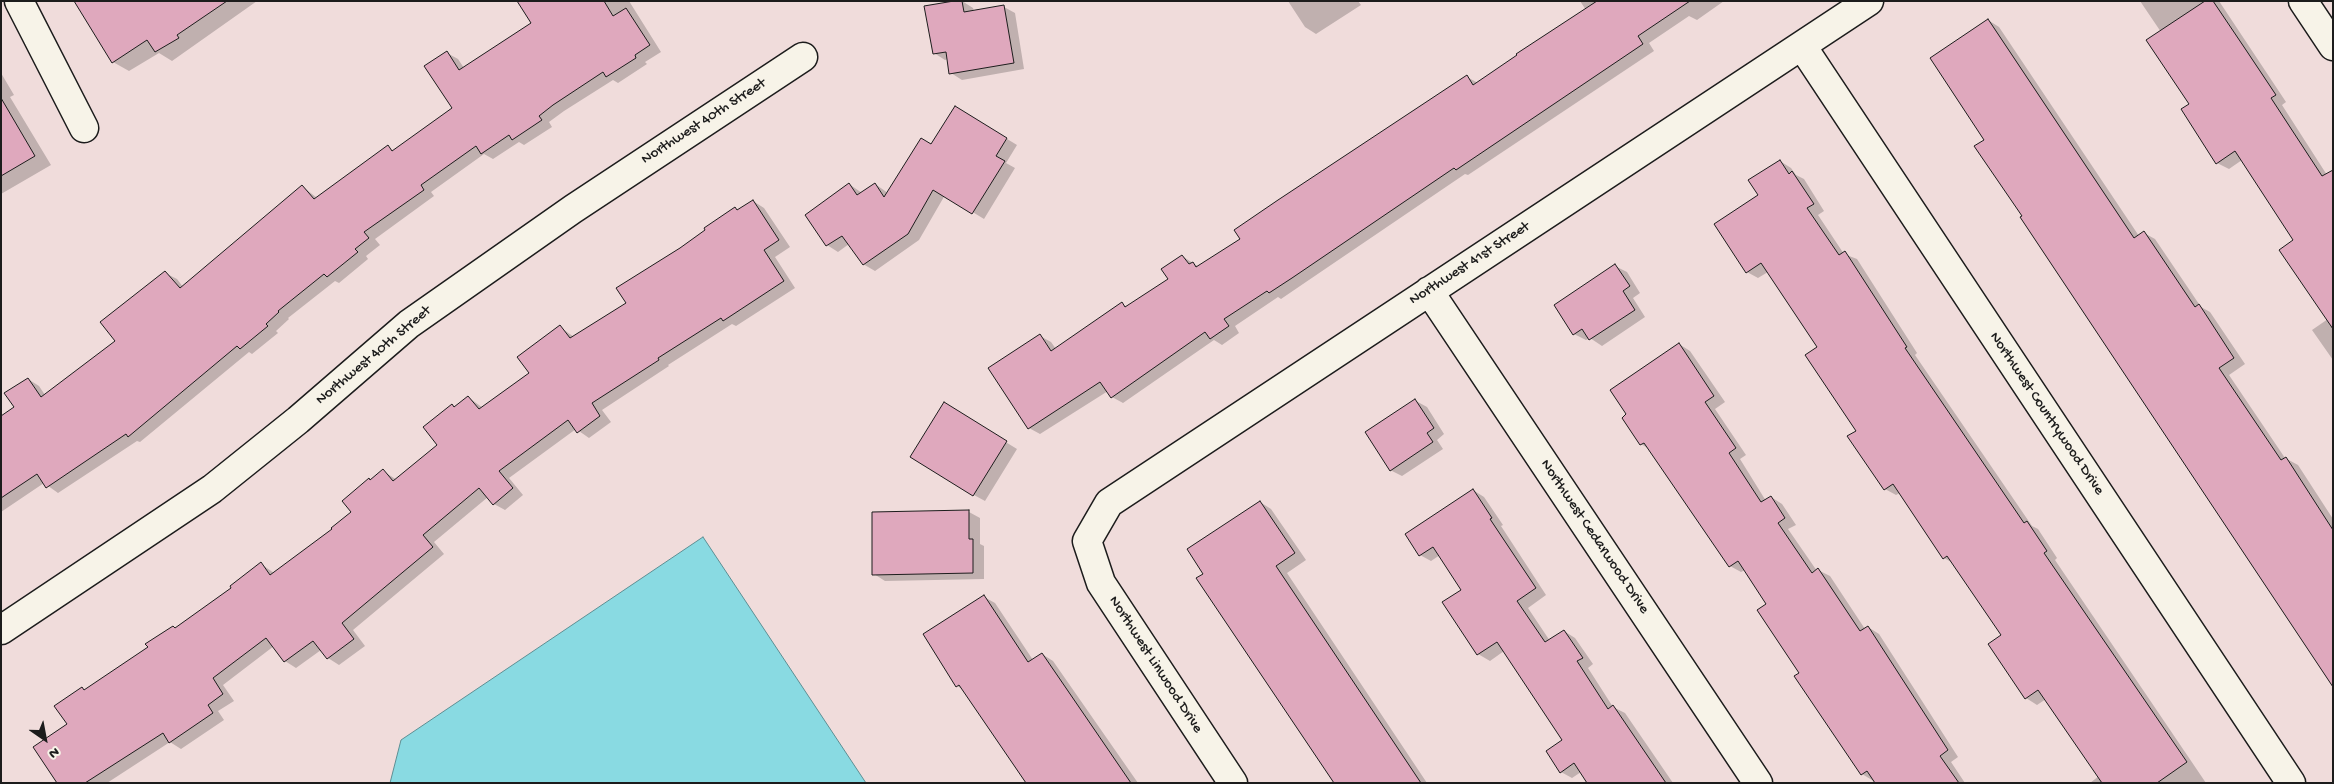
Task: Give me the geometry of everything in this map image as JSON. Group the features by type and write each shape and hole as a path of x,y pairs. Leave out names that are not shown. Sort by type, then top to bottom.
{"street":[{"path":"19,1 84,128"},
{"name":"Northwest 41st Street","path":"1087,542 1109,503 1869,1"},
{"path":"2303,1 2333,46"},
{"name":"Northwest Countrywood Drive","path":"1802,46 2291,783"},
{"name":"Northwest 40th Street","path":"1,630 212,489 298,420 409,324 573,210 803,57"},
{"name":"Northwest Cedarwood Drive","path":"1429,291 1758,783"},
{"name":"Northwest Linwood Drive","path":"1087,542 1102,583 1233,783"}],"water":[{"path":"703,537 866,783 390,783 401,740"}],"building":[{"path":"74,1 227,1 177,35 179,38 155,52 147,40 112,63"},
{"path":"517,1 604,1 613,16 626,8 650,45 635,55 636,58 606,77 603,72 553,105 539,116 542,120 512,140 509,135 481,154 476,146 421,185 424,190 364,232 369,238 355,249 358,252 327,277 324,274 278,311 266,324 268,326 240,349 237,346 128,437 126,434 46,488 37,474 1,498 1,416 14,407 4,393 28,378 41,397 115,341 100,322 165,271 180,288 302,185 314,199 388,145 392,151 452,108 424,66 447,51 459,70 531,23"},
{"path":"962,1 964,12 1004,5 1014,63 949,74 946,52 933,54 924,6"},
{"path":"1597,1 1690,1 1638,36 1643,44 1456,170 1454,168 1292,278 1269,293 1267,291 1224,319 1229,326 1210,339 1205,332 1111,398 1100,382 1028,429 988,368 1040,334 1051,351 1122,302 1125,307 1168,279 1161,269 1182,255 1189,264 1193,262 1196,267 1240,239 1234,230 1278,200 1467,75 1473,85 1516,54"},
{"path":"2205,1 2213,1 2246,50 2276,95 2271,98 2322,176 2333,170 2333,329 2279,250 2293,240 2235,151 2216,164 2181,109 2189,104 2146,40"},
{"path":"1988,19 2134,238 2144,231 2195,307 2199,304 2234,358 2219,368 2281,460 2286,457 2333,530 2333,687 1974,146 1984,140 1930,58"},
{"path":"1,98 35,156 1,176"},
{"path":"955,106 1007,138 996,156 1005,161 972,214 933,190 908,234 863,265 842,236 826,246 805,215 849,183 857,195 875,183 884,197 921,138 931,144"},
{"path":"1780,160 1789,174 1792,171 1814,204 1807,208 1839,255 1845,251 1907,347 1905,348 2024,523 2027,521 2047,551 2044,553 2187,762 2157,783 2102,783 2038,690 2025,699 1988,644 2001,635 1947,556 1943,559 1893,484 1884,490 1847,436 1856,431 1805,355 1817,347 1761,263 1746,273 1714,224 1758,195 1748,180"},
{"path":"753,200 779,240 764,250 784,281 723,321 721,318 658,358 659,360 592,403 600,416 577,433 568,420 499,471 513,488 493,505 479,488 423,535 433,547 342,623 354,639 327,659 313,641 284,662 266,638 213,678 223,694 208,705 213,713 169,743 163,733 85,783 57,783 33,747 67,724 54,706 82,687 84,690 148,647 145,644 173,626 175,628 231,588 230,586 261,562 270,575 332,529 351,512 342,501 369,478 370,480 383,469 393,481 437,445 423,427 452,404 454,407 468,396 479,409 529,373 517,357 560,325 570,338 626,303 616,288 680,248 705,230 704,228 735,207 737,210"},
{"path":"1615,264 1630,286 1623,291 1635,310 1589,340 1582,329 1573,335 1554,305"},
{"path":"1679,343 1714,396 1705,402 1736,448 1729,453 1761,502 1771,496 1785,518 1778,523 1812,573 1818,568 1860,631 1868,626 1948,750 1940,756 1959,783 1875,783 1867,771 1861,775 1794,676 1799,673 1757,610 1766,604 1738,561 1729,567 1644,443 1640,445 1622,418 1626,414 1610,390"},
{"path":"1415,399 1434,428 1427,433 1433,442 1390,471 1365,432"},
{"path":"944,402 1007,441 973,496 910,457"},
{"path":"1473,489 1492,518 1490,519 1536,588 1517,601 1545,642 1564,630 1583,658 1577,661 1608,709 1613,705 1666,783 1587,783 1574,763 1560,773 1546,751 1562,740 1497,642 1477,655 1442,602 1461,590 1433,547 1419,556 1405,534"},
{"path":"1260,501 1295,553 1276,566 1421,783 1334,783 1196,578 1203,574 1187,549"},
{"path":"969,510 969,539 973,539 973,573 872,575 872,512"},
{"path":"984,595 1028,662 1042,653 1131,783 1026,783 959,685 956,687 923,634"}]}
